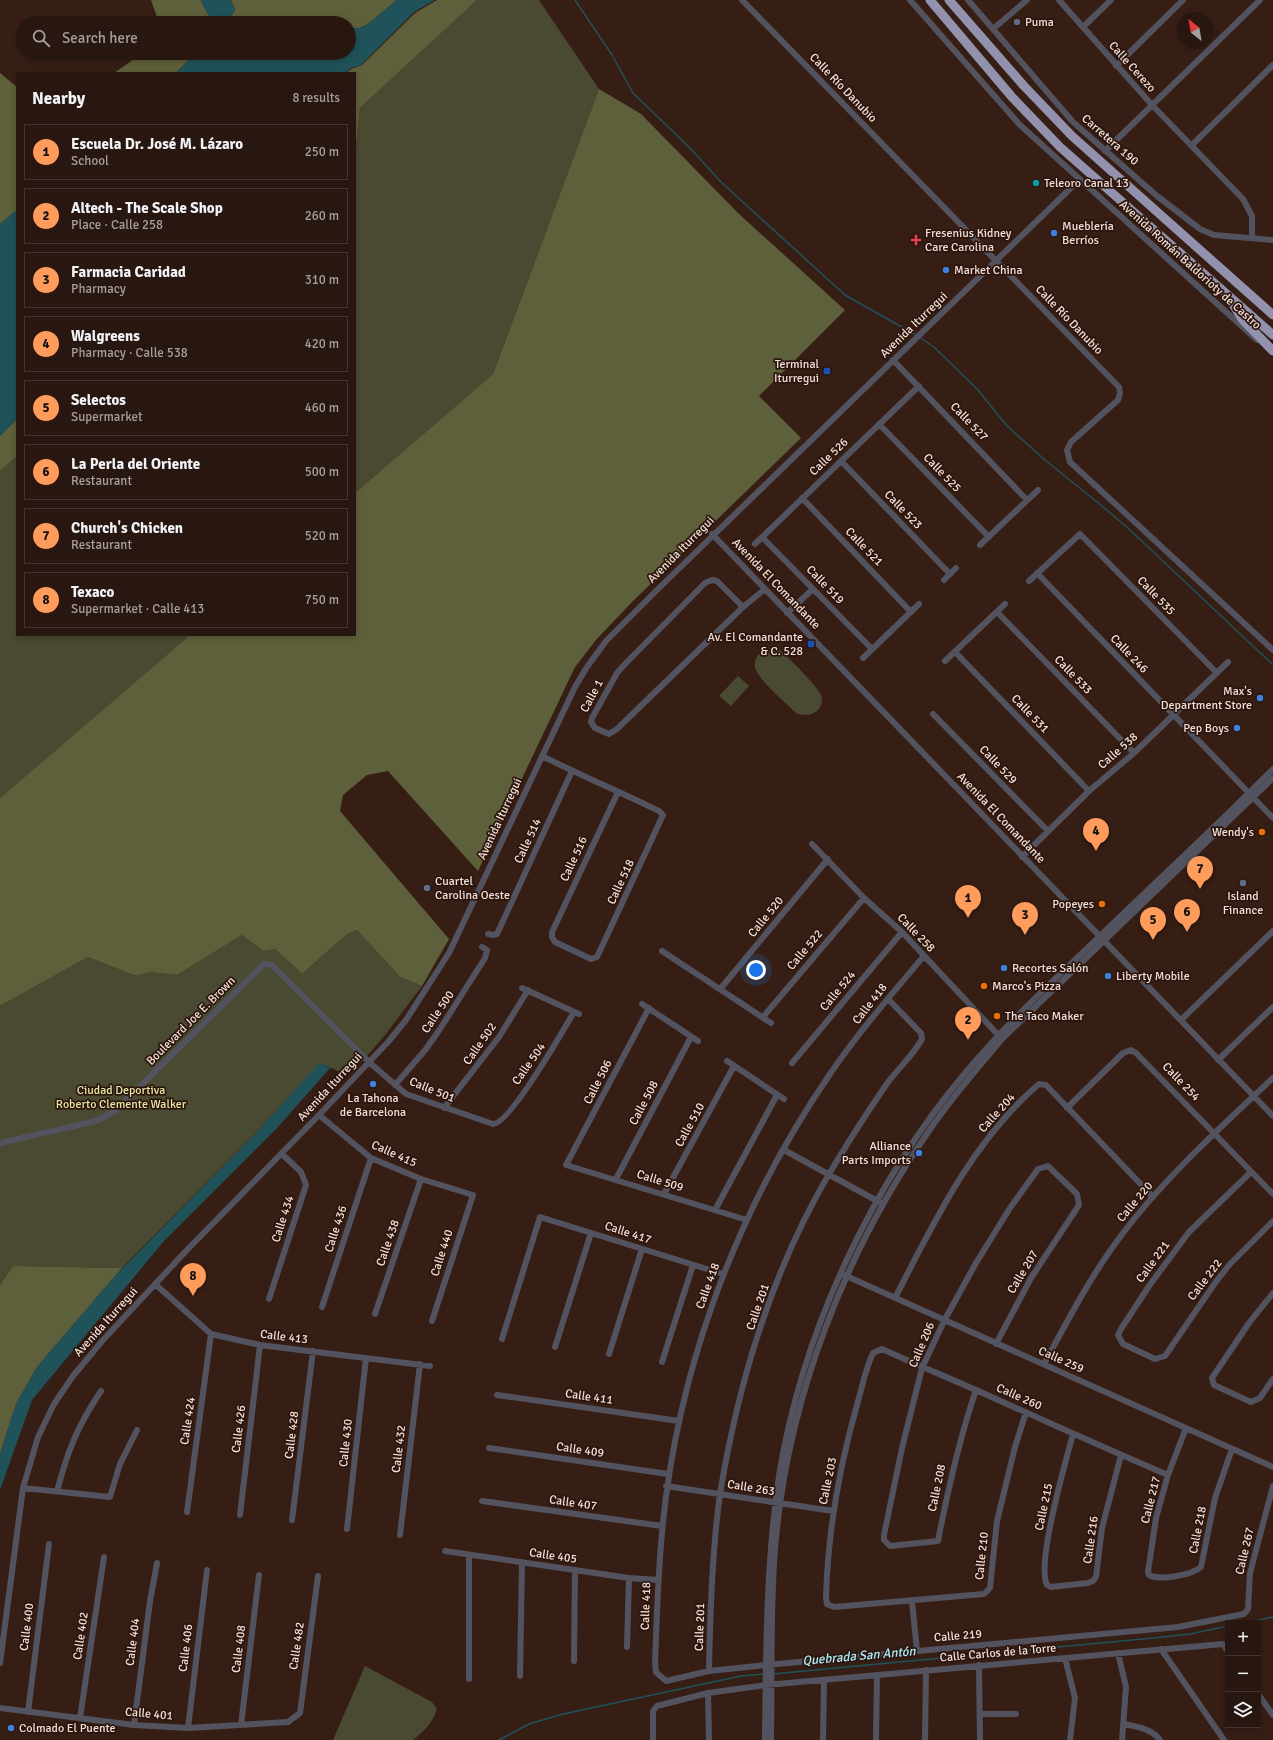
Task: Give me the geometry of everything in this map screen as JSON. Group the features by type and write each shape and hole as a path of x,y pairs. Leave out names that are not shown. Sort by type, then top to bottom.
{"highway":[{"path":"930,0 1039,126 1086,171 1273,335"},
{"path":"949,0 1024,86 1072,136 1273,315"},
{"path":"1226,293 1242,319 1273,350"}],"street":[{"name":"Calle Río Danubio","path":"742,0 1119,387 1120,393 1118,400 1071,442 1067,450 1070,462 1273,650"},
{"name":"Avenida Román Baldorioty de Castro","path":"910,0 1013,118 1273,356"},
{"name":"Carretera 190","path":"968,0 1064,112 1105,151 1157,196 1200,229 1214,235 1273,240"},
{"path":"993,30 1027,0"},
{"name":"Calle Cerezo","path":"1059,0 1152,105 1243,199 1252,216 1252,238"},
{"path":"1083,27 1111,0"},
{"path":"1116,66 1183,0"},
{"path":"1105,151 1260,0"},
{"path":"1192,145 1273,65"},
{"name":"Avenida Iturregui","path":"0,1663 23,1488 38,1437 46,1417 62,1390 96,1349 155,1284 282,1154 369,1062 406,1020 449,954 575,686 600,649 712,534 1079,180"},
{"name":"Calle 527","path":"893,360 1027,500"},
{"name":"Calle 526","path":"755,544 919,386"},
{"name":"Calle 525","path":"879,424 989,537"},
{"name":"Calle 523","path":"840,461 950,574"},
{"path":"980,545 1038,490"},
{"name":"Calle 521","path":"802,498 911,612"},
{"name":"Avenida El Comandante","path":"712,534 1273,1116"},
{"name":"Calle 535","path":"1037,573 1080,534 1217,673"},
{"name":"Calle 519","path":"762,537 872,649"},
{"path":"944,580 956,568"},
{"path":"1029,581 1037,573"},
{"name":"Calle 246","path":"1037,573 1273,818"},
{"name":"Calle 1","path":"743,607 717,581 712,580 705,583 617,673 592,718 592,726 607,733 617,729 743,607 765,590"},
{"path":"787,613 813,589"},
{"path":"863,658 919,604"},
{"path":"945,661 1005,604"},
{"name":"Calle 533","path":"997,612 1134,753"},
{"name":"Calle 531","path":"955,652 1089,791"},
{"name":"Calle 538","path":"1022,857 1089,791 1134,753 1228,662"},
{"name":"Calle 529","path":"933,714 1048,831"},
{"path":"542,756 618,792"},
{"path":"771,1740 769,1665 775,1548 778,1503 787,1437 802,1378 816,1335 880,1202 931,1127 1001,1037 1251,795 1273,769"},
{"name":"Calle 514","path":"488,934 493,936 497,934 572,771"},
{"path":"1251,795 1273,778"},
{"name":"Calle 518","path":"597,957 663,815 659,811 618,792"},
{"name":"Calle 516","path":"597,957 591,959 555,942 552,937 552,932 618,792"},
{"name":"Calle 258","path":"812,844 864,898 902,932 923,957 1001,1037"},
{"name":"Calle 520","path":"721,988 828,859"},
{"name":"Calle 522","path":"763,1017 864,898"},
{"path":"1181,1020 1273,931"},
{"name":"Calle 524","path":"792,1064 902,932"},
{"name":"Calle 500","path":"395,1085 426,1049 452,1012 485,958 487,950 482,947"},
{"path":"662,951 721,988 771,1023"},
{"name":"Calle 418","path":"658,1676 656,1668 658,1580 666,1486 679,1421 697,1349 723,1274 747,1220 784,1150 830,1074 888,999 923,957"},
{"name":"Boulevard Joe E. Brown","path":"0,1143 96,1121 114,1111 264,964 272,965 369,1062"},
{"name":"Calle 502","path":"444,1108 499,1037 525,989 577,1013"},
{"name":"Calle 201","path":"709,1671 710,1629 720,1494 749,1367 765,1317 796,1240 829,1175 886,1084 922,1039 921,1033 888,999"},
{"path":"642,1004 698,1041"},
{"path":"1218,1060 1273,1006"},
{"name":"Calle 506","path":"566,1165 648,1008"},
{"name":"Calle 504","path":"496,1124 501,1120 531,1082 577,1013"},
{"name":"Calle 508","path":"616,1179 691,1037"},
{"name":"Calle 254","path":"1067,1108 1123,1054 1131,1050 1136,1053 1215,1133 1273,1194"},
{"name":"Calle 501","path":"369,1062 406,1094 444,1108 496,1124"},
{"path":"727,1062 784,1099"},
{"name":"Calle 510","path":"664,1194 734,1066"},
{"name":"Calle 220","path":"1044,1364 1088,1283 1120,1237 1152,1196 1273,1078"},
{"name":"Calle 204","path":"895,1298 950,1195 993,1130 1039,1084 1046,1085 1152,1196"},
{"path":"715,1210 777,1095"},
{"name":"Calle 415","path":"319,1115 370,1158 421,1178 470,1194"},
{"path":"784,1150 880,1202"},
{"name":"Calle 434","path":"269,1299 306,1185 301,1172 282,1154"},
{"name":"Calle 436","path":"322,1307 370,1158"},
{"name":"Calle 509","path":"566,1165 747,1220"},
{"name":"Calle 207","path":"996,1344 1031,1278 1079,1205 1077,1194 1048,1166 1038,1168 1033,1175"},
{"name":"Calle 221","path":"1163,1358 1155,1359 1122,1344 1118,1335 1149,1286 1189,1232 1251,1172"},
{"name":"Calle 206","path":"887,1544 884,1535 902,1448 922,1368 944,1321 983,1251 1033,1175"},
{"name":"Calle 438","path":"375,1314 421,1178"},
{"name":"Calle 440","path":"432,1321 473,1195 470,1194"},
{"name":"Calle 417","path":"502,1339 540,1217 723,1274"},
{"name":"Calle 222","path":"1163,1358 1230,1264 1273,1221"},
{"path":"555,1346 591,1233"},
{"path":"609,1354 642,1249"},
{"path":"662,1362 693,1265"},
{"name":"Calle 259","path":"844,1275 944,1321 1273,1466"},
{"name":"Calle 413","path":"155,1284 211,1334 260,1345 430,1366"},
{"path":"1273,1293 1229,1351 1212,1378 1214,1385 1251,1402 1260,1398 1273,1379"},
{"name":"Calle 424","path":"187,1512 211,1334"},
{"name":"Calle 426","path":"240,1515 260,1345"},
{"name":"Calle 260","path":"868,1365 873,1353 882,1349 1168,1476"},
{"name":"Calle 428","path":"292,1520 313,1351"},
{"name":"Calle 430","path":"347,1529 366,1358"},
{"name":"Calle 432","path":"400,1535 420,1364"},
{"name":"Calle 203","path":"827,1604 827,1555 832,1511 851,1427 868,1365"},
{"name":"Calle 208","path":"887,1544 893,1547 938,1541 957,1450 976,1390"},
{"path":"57,1491 73,1439 85,1414 101,1391"},
{"name":"Calle 411","path":"497,1395 679,1421"},
{"name":"Calle 210","path":"827,1604 834,1607 984,1594 990,1588 997,1521 1014,1446 1026,1412"},
{"name":"Calle 217","path":"1152,1577 1148,1572 1156,1518 1168,1476 1186,1428"},
{"path":"23,1488 110,1497 120,1464 137,1430"},
{"name":"Calle 215","path":"1047,1585 1045,1576 1050,1530 1058,1488 1073,1434"},
{"name":"Calle 409","path":"489,1448 668,1474"},
{"name":"Calle 218","path":"1152,1577 1159,1579 1196,1572 1201,1567 1215,1498 1232,1449"},
{"name":"Calle 216","path":"1047,1585 1051,1587 1088,1583 1093,1581 1096,1577 1102,1528 1121,1455"},
{"name":"Calle 263","path":"666,1486 832,1511"},
{"name":"Calle 267","path":"1238,1615 1244,1614 1248,1609 1250,1573 1273,1486"},
{"name":"Calle 407","path":"482,1500 662,1526"},
{"name":"Calle 400","path":"28,1712 49,1544"},
{"name":"Calle 405","path":"445,1551 629,1578 658,1580"},
{"path":"469,1555 469,1680"},
{"name":"Calle 402","path":"80,1718 104,1557"},
{"path":"520,1676 522,1562"},
{"name":"Calle 404","path":"134,1725 150,1601 157,1563"},
{"name":"Calle 406","path":"188,1728 207,1570"},
{"path":"574,1661 576,1570"},
{"name":"Calle 408","path":"241,1725 259,1575"},
{"name":"Calle 482","path":"295,1717 300,1713 318,1576"},
{"path":"627,1647 629,1578"},
{"path":"912,1601 917,1651"},
{"name":"Calle 219","path":"658,1676 666,1681 709,1671 1178,1626 1238,1615"},
{"name":"Calle Carlos de la Torre","path":"654,1740 654,1711 657,1706 708,1693 769,1685 1161,1649 1222,1644 1225,1648"},
{"path":"1161,1649 1224,1740"},
{"path":"1118,1653 1126,1687 1122,1740"},
{"path":"1065,1658 1075,1698 1070,1740"},
{"path":"979,1665 980,1740"},
{"path":"925,1740 926,1670"},
{"path":"876,1740 877,1675"},
{"path":"823,1740 824,1680"},
{"path":"765,1740 769,1685"},
{"path":"708,1693 709,1740"},
{"path":"1261,1698 1273,1715"},
{"name":"Calle 401","path":"0,1708 134,1725 188,1728 288,1722 295,1717"},
{"path":"980,1714 1016,1714"},
{"path":"1124,1724 1142,1728 1156,1735 1160,1740"}],"green space":[{"path":"151,0 201,0 210,16 157,16"},
{"path":"231,0 397,0 369,23 360,28 356,28 356,16 231,16 235,10"},
{"path":"437,0 477,0 360,108 356,147 356,72 347,72 362,65 415,13"},
{"path":"477,0 539,0 599,89 493,374 356,492 356,147 360,108"},
{"path":"133,60 188,60 177,72 115,72"},
{"path":"0,73 16,86 16,211 0,224"},
{"path":"599,89 641,114 739,214 845,310 759,396 801,438 631,603 596,640 575,667 478,871 388,771 367,775 343,795 340,811 449,939 422,986 400,977 357,930 347,934 302,974 275,949 263,951 242,935 177,975 150,972 136,976 88,957 0,1006 0,798 189,636 356,636 356,492 493,374"},
{"path":"16,420 16,457 0,471 0,436"},
{"path":"16,457 16,636 189,636 0,798 0,471"},
{"path":"772,648 780,650 819,691 822,701 819,709 815,712 806,715 796,713 770,688 757,672 755,663 757,656 760,653"},
{"path":"738,676 749,686 731,706 719,696"},
{"name":"Ciudad Deportiva Roberto Clemente Walker","path":"357,930 400,977 422,986 386,1034 367,1056 347,1075 320,1063 261,1128 122,1268 13,1266 0,1285 0,1006 88,957 136,976 150,972 177,975 242,935 263,951 275,949 302,974 347,934"},
{"path":"13,1266 122,1268 37,1367 16,1404 0,1454 0,1285"},
{"path":"365,1666 432,1702 437,1709 428,1726 413,1740 333,1740"}],"water":[{"path":"201,0 231,0 235,10 231,16 210,16"},
{"path":"397,0 435,0 414,12 361,65 351,68 346,72 177,72 188,60 356,60 356,28 365,26"},
{"path":"16,211 16,420 0,436 0,224"},
{"path":"320,1062 330,1068 278,1127 164,1241 32,1400 0,1490 0,1454 16,1404 37,1367 115,1276 261,1128"}],"waterway":[{"path":"575,0 612,55 633,93 691,149 721,182 845,295 916,335"},
{"path":"919,337 934,347 978,390 1007,426 1045,460 1129,529 1272,664"},
{"name":"Quebrada San Antón","path":"1258,1620 1273,1617"},
{"name":"Quebrada San Antón","path":"773,1674 1153,1638 1190,1634 1225,1627"},
{"name":"Quebrada San Antón","path":"499,1740 529,1724 563,1714 741,1676 765,1674"}],"place":[{"name":"Puma","path":"1017,22"},
{"name":"Teleoro Canal 13","path":"1036,183"},
{"name":"Mueblería Berríos","path":"1054,233"},
{"name":"Fresenius Kidney Care Carolina","path":"916,240"},
{"name":"Market China","path":"946,270"},
{"name":"Terminal Iturregui","path":"827,371"},
{"name":"Av. El Comandante & C. 528","path":"811,644"},
{"name":"Max's Department Store","path":"1260,698"},
{"name":"Pep Boys","path":"1237,728"},
{"name":"Wendy's","path":"1262,832"},
{"name":"Walgreens","path":"1096,851"},
{"name":"Island Finance","path":"1243,883"},
{"name":"Cuartel Carolina Oeste","path":"427,888"},
{"name":"Church's Chicken","path":"1200,889"},
{"name":"Popeyes","path":"1102,904"},
{"name":"Escuela Dr. José M. Lázaro","path":"968,918"},
{"name":"La Perla del Oriente","path":"1187,932"},
{"name":"Farmacia Caridad","path":"1025,935"},
{"name":"Selectos","path":"1153,940"},
{"name":"Recortes Salón","path":"1004,968"},
{"name":"Liberty Mobile","path":"1108,976"},
{"name":"Marco's Pizza","path":"984,986"},
{"name":"The Taco Maker","path":"997,1016"},
{"name":"Altech - The Scale Shop","path":"968,1040"},
{"name":"La Tahona de Barcelona","path":"373,1084"},
{"name":"Alliance Parts Imports","path":"919,1153"},
{"name":"Texaco","path":"193,1296"},
{"name":"Colmado El Puente","path":"11,1728"}]}
